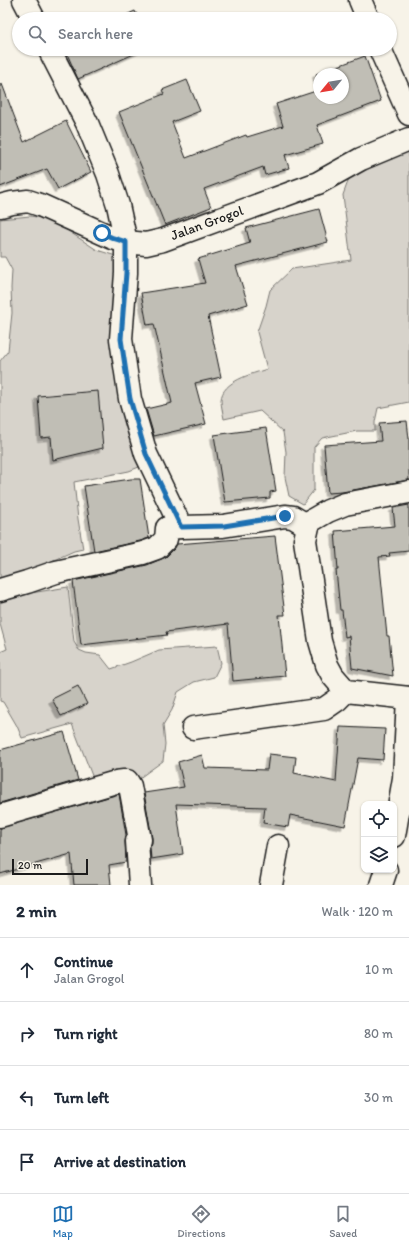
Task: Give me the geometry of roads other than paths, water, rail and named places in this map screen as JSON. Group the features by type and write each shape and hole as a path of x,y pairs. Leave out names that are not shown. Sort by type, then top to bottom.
{"street":[{"path":"24,0 30,12"},
{"path":"360,0 365,12"},
{"path":"53,56 87,123 108,174 118,205 126,242 126,273 121,339 130,399 146,454 181,527"},
{"path":"383,56 409,114"},
{"name":"Jalan Grogol","path":"0,206 28,201 113,238 126,242 146,244 163,240 318,183 361,159 409,139"},
{"path":"0,590 56,572 143,553 157,548 166,539 167,528 224,526 285,516 293,517 303,523 309,522 328,511 345,504 409,492"},
{"path":"309,522 305,540 320,640 327,665 333,676 346,691 409,698 404,778 397,819"},
{"path":"192,728 324,709 337,700 346,691"},
{"path":"0,816 116,782 127,781 130,786 140,840 137,841 140,885"},
{"path":"271,885 278,846"},
{"path":"381,885 385,873"}]}
